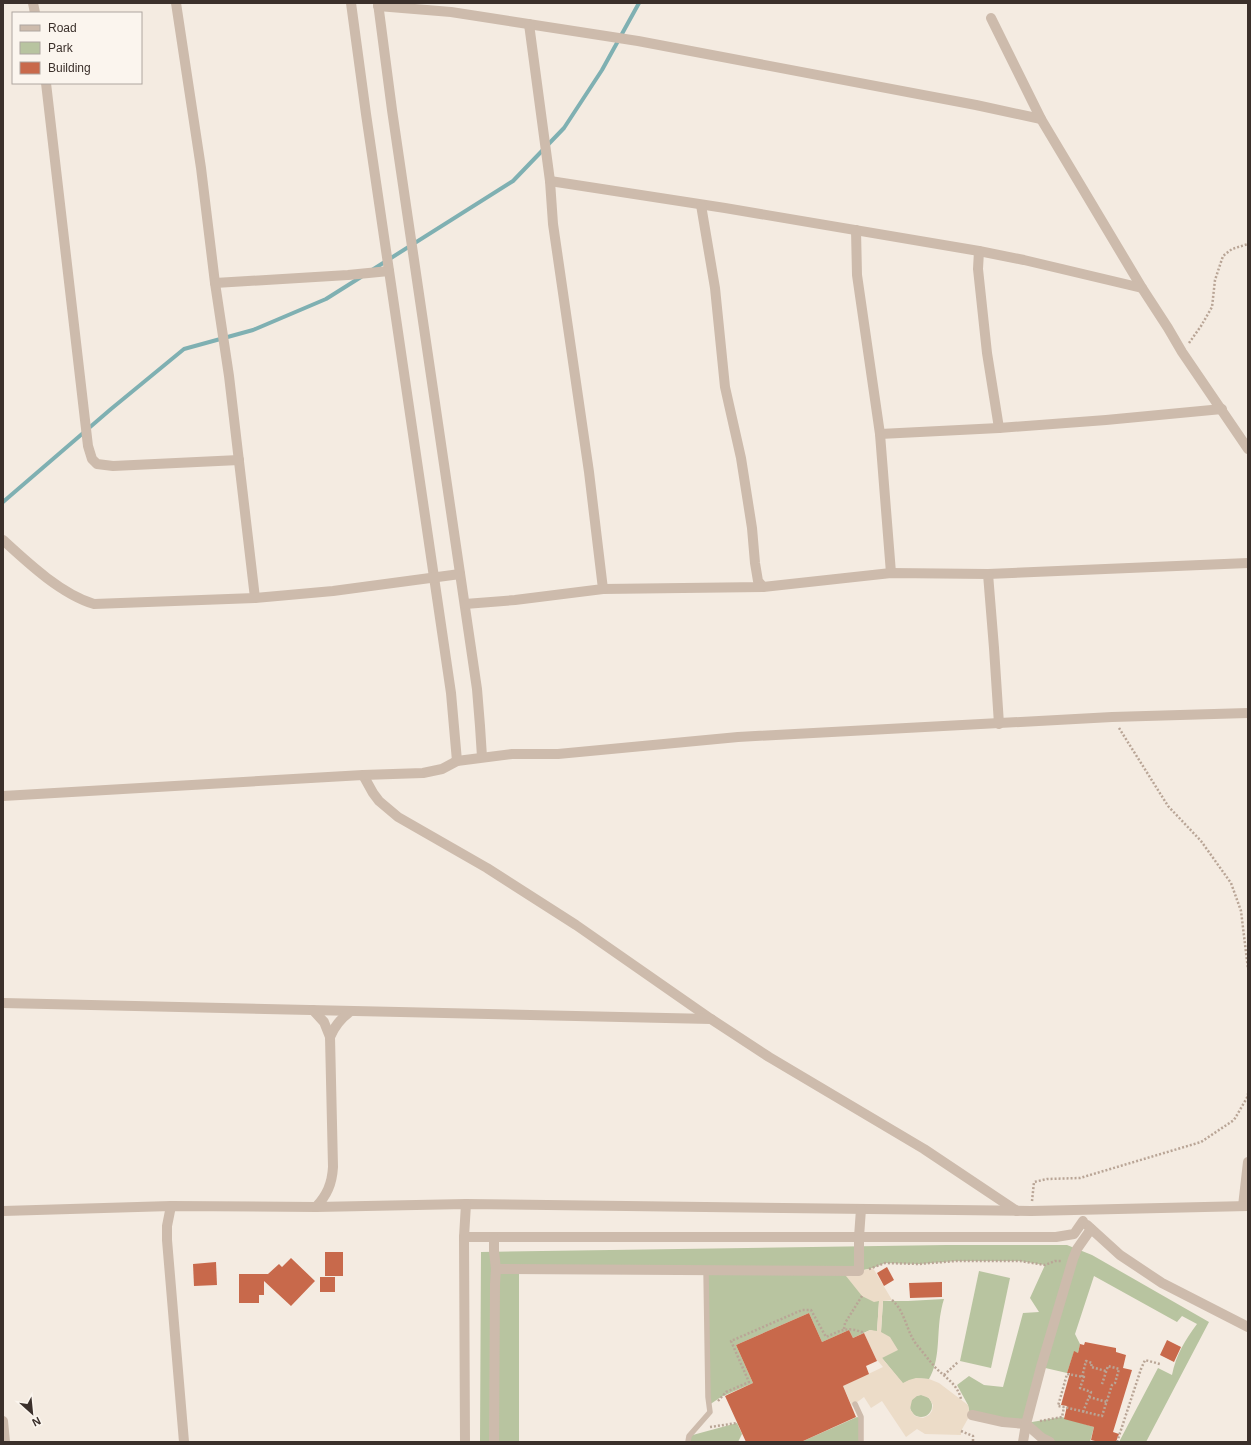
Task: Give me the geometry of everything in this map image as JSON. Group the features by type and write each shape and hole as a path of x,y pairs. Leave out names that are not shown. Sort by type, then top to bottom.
{"street":[{"path":"176,3 201,168 215,283 229,376 255,598"},
{"path":"352,3 389,271 451,693 457,761"},
{"path":"482,758 477,689 392,110 378,4 451,12 646,42 976,105 1040,120"},
{"path":"991,18 1040,120 1182,352 1248,449"},
{"path":"529,24 550,181 553,224 589,472 603,589"},
{"path":"46,84 88,446 92,459 97,464 113,466 239,460"},
{"path":"550,181 979,251 1142,288"},
{"path":"701,205 715,288 725,387 742,458 752,528 754,563 758,581 763,587"},
{"path":"856,230 857,275 880,434 891,573"},
{"path":"979,251 978,269 987,353 999,428"},
{"path":"215,283 348,276 389,271"},
{"path":"880,434 999,428 1222,409"},
{"path":"3,540 24,560 67,592 85,602 94,604 255,598 333,591 460,574"},
{"path":"465,604 515,600 603,589 763,587 891,573 988,574 1248,563"},
{"path":"988,574 999,724"},
{"path":"3,796 363,775 423,774 442,769 457,761 512,754 558,754 738,737 1112,717 1248,713"},
{"path":"363,775 379,801 398,817 487,868 569,921 769,1057 924,1149 1017,1211"},
{"path":"3,1003 711,1019"},
{"path":"313,1010 324,1022 330,1036 333,1178 329,1189 316,1207"},
{"path":"330,1036 338,1022 351,1011"},
{"path":"3,1210 171,1206 316,1207 466,1204 1017,1211 1246,1206 1248,1162"},
{"path":"466,1204 464,1237 466,1442"},
{"path":"171,1206 167,1226 167,1240 184,1442"},
{"path":"496,1269 858,1271 861,1209"},
{"path":"1071,1210 1120,1255 1162,1283 1248,1328"},
{"path":"464,1237 1056,1237 1074,1234 1083,1222"},
{"path":"1023,1442 1026,1424 1072,1265 1078,1249 1091,1229"},
{"path":"494,1238 496,1269 494,1442"},
{"path":"972,1415 1004,1422 1026,1424 1042,1438 1050,1442"},
{"path":"3,1421 5,1442"}],"lane":[{"path":"688,1442 689,1436 710,1412 708,1397 706,1270"},
{"path":"855,1404 861,1417 861,1442"}],"path":[{"path":"1182,352 1201,326 1212,307 1214,280 1223,256 1232,249 1248,244"},
{"path":"1112,717 1168,806 1201,841 1231,883 1241,911 1248,969"},
{"path":"1031,1211 1034,1182 1047,1179 1080,1178 1201,1142 1234,1120 1248,1096 1248,1093"},
{"path":"858,1271 873,1268 885,1263 919,1264 956,1261 1020,1261 1045,1265 1063,1260 1072,1265"},
{"path":"844,1329 845,1324 862,1296"},
{"path":"892,1300 898,1306 910,1334 935,1367 952,1381 961,1399"},
{"path":"737,1423 703,1427 710,1412 726,1392 749,1382 731,1342 802,1310 811,1310 826,1337 844,1329 853,1329 864,1333"},
{"path":"1117,1442 1145,1360 1160,1364"},
{"path":"944,1375 958,1362"},
{"path":"1083,1412 1091,1392 1080,1388 1084,1377 1082,1377 1086,1362 1092,1363 1091,1367 1106,1371"},
{"path":"1082,1377 1067,1374 1058,1406 1102,1416 1119,1369 1108,1366 1102,1384"},
{"path":"1089,1397 1107,1402"},
{"path":"1026,1424 1062,1417 1064,1407"},
{"path":"961,1432 973,1436 973,1442"}],"green space":[{"path":"946,1245 1067,1245 1092,1255 1209,1322 1146,1442 1119,1442 1158,1368 1172,1375 1182,1348 1197,1324 1182,1316 1177,1322 1094,1276 1075,1334 1080,1344 1078,1353 1074,1352 1067,1373 1041,1367 1026,1423 1062,1417 1094,1427 1090,1442 1050,1442 1026,1424 970,1415 968,1405 957,1385 969,1376 984,1385 1003,1387 1023,1313 1039,1312 1030,1298 1045,1265 1020,1261 956,1261 919,1264 885,1263 873,1268 859,1271 879,1301 877,1332 870,1330 853,1338 849,1330 822,1342 809,1313 736,1345 753,1383 721,1397 709,1405 706,1270 519,1269 519,1442 480,1442 481,1252"},
{"path":"979,1271 1010,1278 991,1368 960,1361"},
{"path":"944,1299 940,1317 937,1357 933,1372 929,1379 916,1379 903,1384 882,1358 881,1332 883,1301"},
{"path":"917,1395 925,1395 932,1402 932,1410 925,1417 917,1417 910,1410 910,1402"},
{"path":"857,1417 860,1418 861,1442 801,1442"},
{"path":"737,1423 742,1434 738,1442 688,1442 689,1436"}],"shaded area":[{"path":"873,1268 892,1300 883,1301 881,1332 890,1337 898,1350 882,1358 903,1383 916,1378 929,1379 939,1383 968,1405 970,1415 961,1431 961,1435 925,1434 917,1429 906,1437 882,1401 871,1408 864,1397 852,1406 843,1386 883,1367 877,1361 864,1333 870,1330 877,1331 879,1301 874,1302 862,1296 842,1271 859,1271","holes":["921,1395 929,1398 933,1405 932,1411 929,1415 923,1418 915,1416 910,1409 912,1400"]}],"building":[{"path":"325,1252 343,1252 343,1276 325,1276"},
{"path":"291,1258 315,1281 291,1306 264,1281 264,1295 259,1295 259,1303 239,1303 239,1274 268,1274 279,1264 282,1267"},
{"path":"216,1262 217,1285 194,1286 193,1264"},
{"path":"887,1267 894,1280 884,1286 877,1273"},
{"path":"320,1277 335,1277 335,1292 320,1292"},
{"path":"942,1282 942,1297 910,1298 909,1283"},
{"path":"809,1313 822,1342 849,1330 853,1338 864,1333 877,1361 866,1366 869,1374 843,1386 856,1417 801,1442 746,1442 725,1396 753,1383 736,1345"},
{"path":"1167,1340 1181,1347 1174,1362 1160,1355"},
{"path":"1085,1342 1116,1348 1116,1352 1126,1355 1123,1368 1132,1370 1113,1432 1119,1434 1116,1442 1099,1442 1091,1440 1094,1427 1064,1419 1067,1406 1061,1405 1070,1373 1067,1373 1074,1351 1078,1353 1080,1344 1084,1345"}],"waterway":[{"path":"372,270 513,181 564,128 602,70 639,3"},
{"path":"3,502 111,409 184,349 253,330 326,299 361,277"}]}
